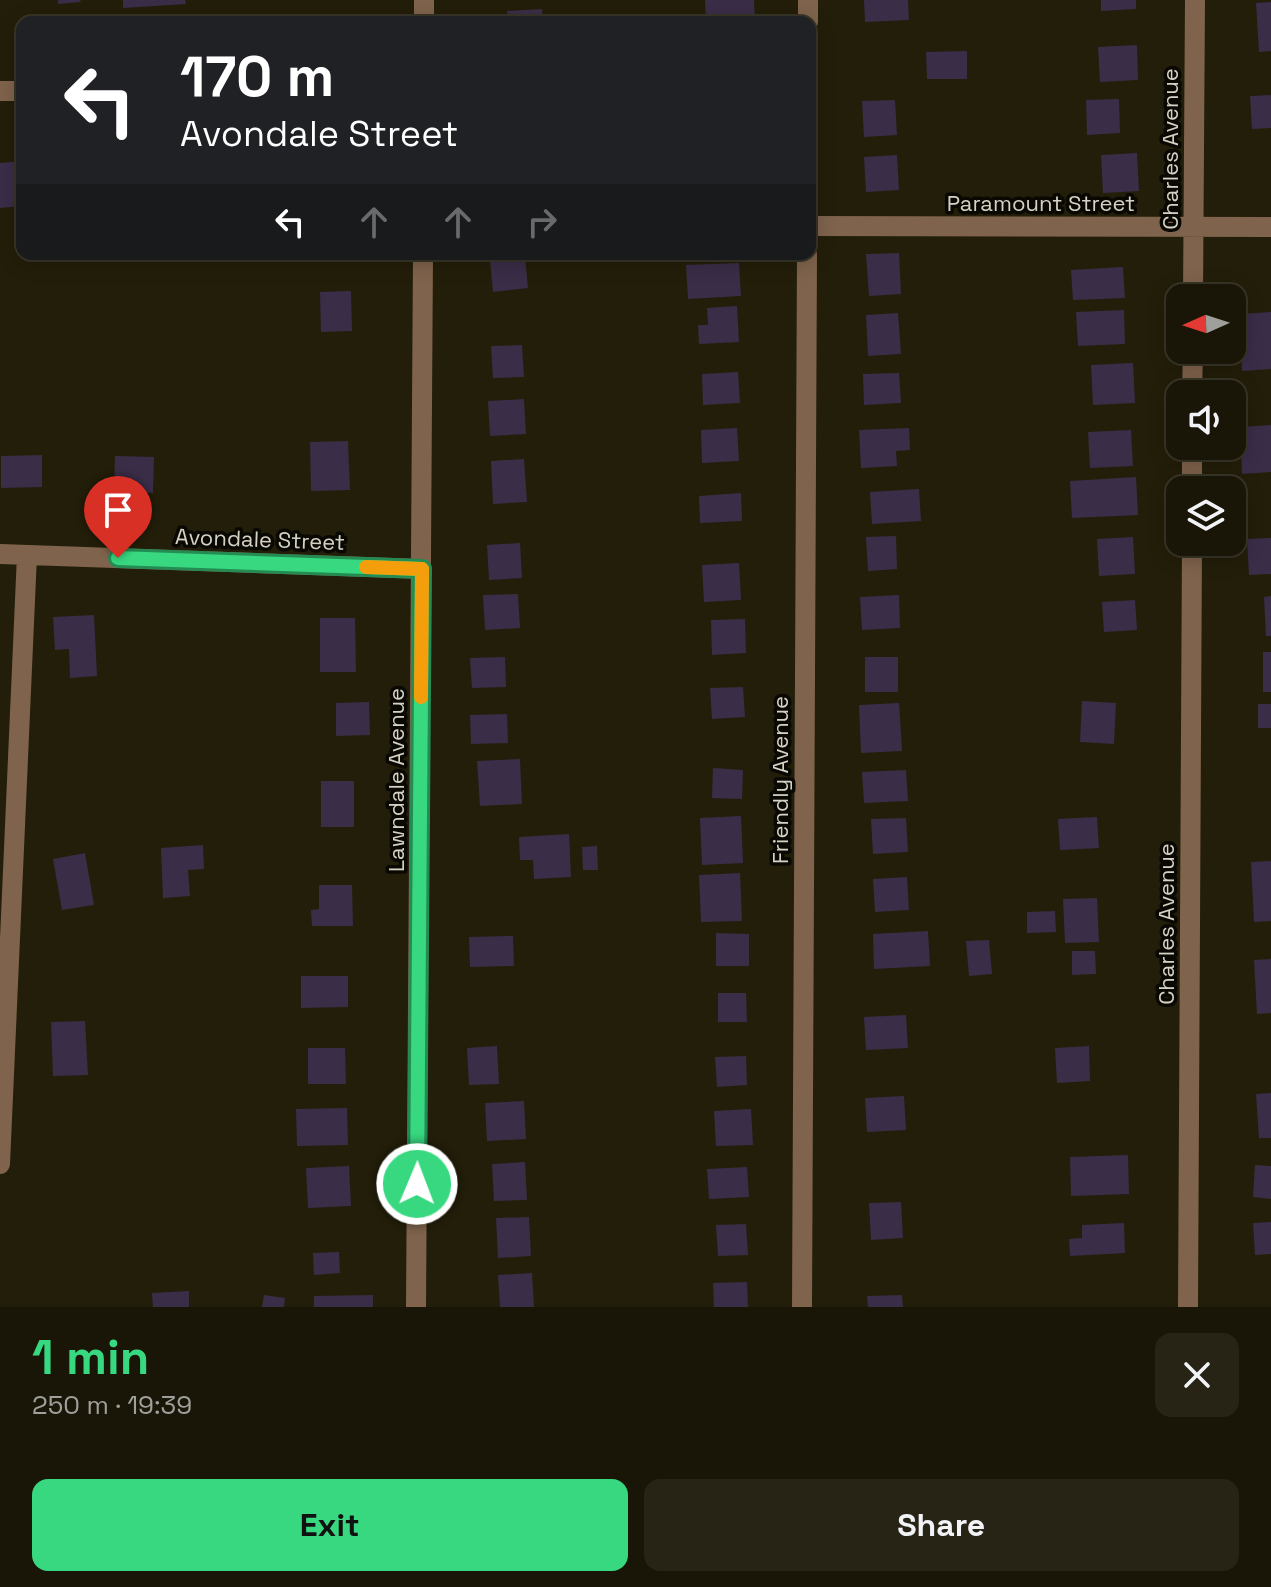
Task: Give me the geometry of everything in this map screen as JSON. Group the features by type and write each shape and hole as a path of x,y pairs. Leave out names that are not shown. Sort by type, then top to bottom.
{"street":[{"name":"Charles Avenue","path":"1193,284 1195,0"},
{"name":"Paramount Street","path":"816,226 1271,227"},
{"name":"Lawndale Avenue","path":"416,1307 423,260"},
{"name":"Friendly Avenue","path":"802,1307 807,260"},
{"name":"Avondale Street","path":"0,554 422,569"},
{"path":"0,1164 27,555"},
{"name":"Charles Avenue","path":"1188,1307 1192,556"}],"building":[{"path":"58,0 80,0 81,2 58,4"},
{"path":"123,0 185,0 186,4 123,8"},
{"path":"705,0 754,0 755,16 706,16"},
{"path":"864,0 908,0 909,20 865,22"},
{"path":"1101,0 1136,0 1136,9 1101,11"},
{"path":"1271,2 1271,51 1259,52 1256,3"},
{"path":"542,9 543,16 507,16 507,11"},
{"path":"1137,45 1138,80 1100,82 1098,47"},
{"path":"967,51 967,79 927,79 926,52"},
{"path":"1271,95 1271,128 1252,129 1250,96"},
{"path":"1119,99 1120,133 1087,135 1086,100"},
{"path":"895,100 897,135 864,137 862,101"},
{"path":"1137,153 1139,191 1103,193 1101,155"},
{"path":"897,155 899,190 866,192 864,157"},
{"path":"16,162 16,207 0,208 0,163"},
{"path":"899,253 901,294 869,296 866,254"},
{"path":"490,260 525,260 528,288 493,292"},
{"path":"739,263 741,296 688,299 686,265"},
{"path":"1123,267 1125,298 1073,300 1071,270"},
{"path":"351,291 352,331 321,332 320,292"},
{"path":"737,306 739,342 699,344 698,325 708,325 707,308"},
{"path":"1124,310 1125,344 1078,346 1076,312"},
{"path":"1271,312 1271,369 1242,371 1242,364 1246,364 1246,314"},
{"path":"898,313 901,354 868,356 866,315"},
{"path":"522,345 524,377 493,378 491,346"},
{"path":"1133,363 1135,403 1093,405 1091,365"},
{"path":"738,372 740,403 703,405 702,374"},
{"path":"899,373 901,403 864,405 863,374"},
{"path":"524,399 526,434 490,436 488,401"},
{"path":"1271,425 1271,472 1242,474 1241,460 1246,460 1246,427"},
{"path":"737,428 739,461 702,463 701,430"},
{"path":"909,428 910,450 896,451 897,466 861,468 859,430"},
{"path":"1131,430 1133,466 1090,468 1088,432"},
{"path":"348,441 350,490 311,491 310,442"},
{"path":"42,455 42,487 1,488 1,456"},
{"path":"115,456 154,457 153,493 114,492"},
{"path":"524,459 527,502 493,504 491,461"},
{"path":"1136,477 1138,515 1072,518 1070,481"},
{"path":"919,489 921,521 872,524 870,492"},
{"path":"741,493 742,521 700,523 699,496"},
{"path":"896,536 897,569 868,571 866,537"},
{"path":"1133,537 1135,574 1099,576 1097,539"},
{"path":"1271,538 1271,574 1249,575 1247,539"},
{"path":"520,543 522,578 489,580 487,545"},
{"path":"739,563 741,600 704,602 702,565"},
{"path":"518,594 520,628 485,630 483,595"},
{"path":"899,595 900,628 862,630 860,597"},
{"path":"1271,596 1271,636 1266,636 1264,597"},
{"path":"1135,600 1137,630 1104,632 1102,602"},
{"path":"94,615 97,676 70,678 69,649 55,650 53,617"},
{"path":"320,618 355,618 356,672 320,672"},
{"path":"745,619 746,653 712,655 711,620"},
{"path":"1263,652 1271,652 1271,692 1263,692"},
{"path":"505,657 506,687 472,688 470,658"},
{"path":"865,657 898,657 898,692 865,692"},
{"path":"743,687 745,717 712,719 710,688"},
{"path":"1082,701 1116,703 1114,744 1080,742"},
{"path":"369,702 370,735 336,736 336,703"},
{"path":"899,703 902,751 861,753 859,705"},
{"path":"1258,704 1271,704 1271,728 1258,728"},
{"path":"507,714 508,743 471,744 470,715"},
{"path":"520,759 522,804 480,806 477,761"},
{"path":"713,768 743,770 742,799 712,798"},
{"path":"906,770 908,801 864,803 862,772"},
{"path":"321,781 354,781 354,827 321,827"},
{"path":"741,816 743,863 702,865 700,818"},
{"path":"1097,817 1099,848 1060,850 1058,819"},
{"path":"906,818 908,852 873,854 871,819"},
{"path":"569,834 571,877 534,879 533,860 520,860 519,837"},
{"path":"203,845 204,869 188,870 190,896 163,898 161,848"},
{"path":"597,846 598,870 583,870 582,847"},
{"path":"85,853 94,905 62,910 53,859"},
{"path":"1271,861 1271,921 1254,922 1251,862"},
{"path":"740,873 742,921 701,922 699,875"},
{"path":"907,877 909,910 875,912 873,879"},
{"path":"319,885 352,885 353,926 312,926 311,910 319,909"},
{"path":"1097,898 1099,942 1065,943 1063,899"},
{"path":"1055,911 1056,932 1027,933 1027,912"},
{"path":"928,931 930,966 874,969 873,934"},
{"path":"716,933 749,934 749,966 716,966"},
{"path":"513,936 514,966 470,967 469,937"},
{"path":"989,940 992,974 969,976 966,941"},
{"path":"1072,951 1095,951 1096,974 1072,975"},
{"path":"1271,959 1271,1013 1257,1014 1254,960"},
{"path":"301,976 348,976 348,1007 301,1008"},
{"path":"718,993 746,993 747,1022 718,1022"},
{"path":"906,1015 908,1048 866,1050 864,1017"},
{"path":"85,1021 88,1075 53,1076 51,1022"},
{"path":"497,1046 499,1084 469,1085 467,1048"},
{"path":"1089,1046 1090,1081 1057,1083 1055,1048"},
{"path":"308,1048 345,1048 346,1084 308,1084"},
{"path":"746,1056 747,1085 717,1087 715,1057"},
{"path":"1271,1093 1271,1138 1259,1138 1256,1094"},
{"path":"904,1096 906,1130 867,1132 865,1098"},
{"path":"524,1101 526,1139 487,1141 485,1103"},
{"path":"347,1108 348,1145 297,1146 296,1109"},
{"path":"751,1109 753,1145 716,1146 714,1111"},
{"path":"1128,1155 1129,1194 1071,1196 1070,1157"},
{"path":"525,1162 527,1200 494,1201 492,1164"},
{"path":"1255,1165 1271,1166 1271,1199 1253,1197"},
{"path":"349,1166 351,1206 308,1208 306,1168"},
{"path":"747,1167 749,1197 709,1199 707,1169"},
{"path":"901,1202 903,1238 871,1240 869,1203"},
{"path":"529,1217 531,1256 498,1258 496,1218"},
{"path":"1271,1222 1271,1254 1255,1255 1253,1223"},
{"path":"1124,1223 1125,1253 1070,1256 1069,1239 1082,1238 1082,1225"},
{"path":"746,1224 748,1255 718,1256 716,1225"},
{"path":"339,1252 340,1273 314,1275 313,1253"},
{"path":"532,1273 534,1307 500,1307 498,1275"},
{"path":"747,1282 748,1307 714,1307 713,1283"},
{"path":"189,1291 189,1307 153,1307 152,1293"},
{"path":"264,1295 285,1298 284,1307 262,1307"},
{"path":"373,1295 373,1307 314,1307 314,1296"},
{"path":"902,1295 903,1307 868,1307 867,1296"}],"slow traffic":[{"path":"366,567 422,569 421,697"}],"route":[{"path":"118,558 422,569 417,1184"}]}
